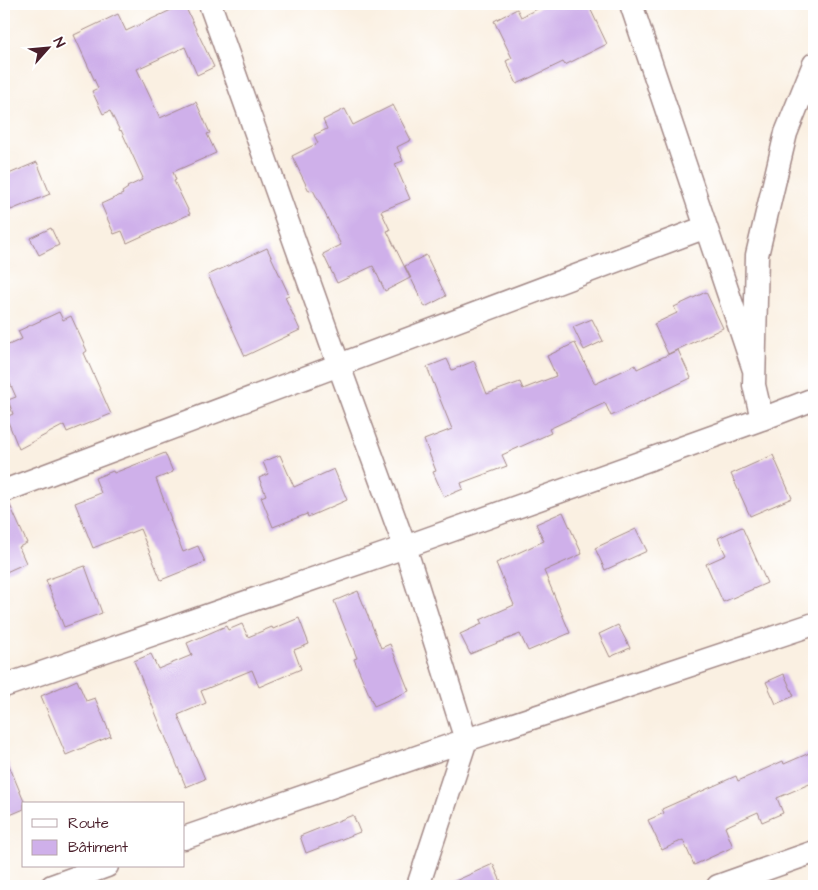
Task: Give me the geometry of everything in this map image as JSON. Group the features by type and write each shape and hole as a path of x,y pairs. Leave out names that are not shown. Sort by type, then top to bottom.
{"street":[{"path":"210,4 405,547 466,740 418,886"},
{"path":"631,4 754,370"},
{"path":"762,419 754,385 757,255 786,133 814,64"},
{"path":"4,491 706,227"},
{"path":"4,686 405,547 814,399"},
{"path":"185,838 466,740 814,624"},
{"path":"718,886 814,852"},
{"path":"52,886 102,868"}],"building":[{"path":"184,4 214,67 197,75 185,47 137,69 160,118 196,102 210,133 207,134 216,153 173,172 176,180 174,181 190,214 127,243 122,231 114,234 101,204 123,194 122,192 127,187 143,178 110,111 103,114 92,91 98,88 74,35 118,14 126,31"},
{"path":"547,4 588,4 607,44 565,65 563,62 517,84 506,61 512,58 494,21 517,9 521,17"},
{"path":"393,105 411,140 397,147 403,161 395,164 410,199 381,211 390,230 387,231 410,278 385,291 373,266 337,283 323,254 341,245 313,190 309,191 292,156 318,143 314,135 327,129 323,120 345,109 353,125"},
{"path":"37,162 50,194 11,210 4,194 4,176"},
{"path":"51,228 59,245 39,255 30,238"},
{"path":"267,248 289,295 285,297 300,330 245,356 208,275"},
{"path":"426,255 446,296 425,307 405,266"},
{"path":"706,292 723,328 668,354 654,324 677,313 674,307"},
{"path":"59,312 63,320 71,316 87,351 84,353 111,414 67,432 64,425 19,449 6,417 13,414 8,400 16,397 4,370 4,347 22,339 18,331"},
{"path":"592,319 603,341 584,350 573,327"},
{"path":"575,343 595,384 635,365 637,369 678,350 691,378 611,416 605,403 549,429 551,433 502,455 507,466 461,483 463,489 444,497 433,472 436,471 424,440 452,429 427,367 447,359 452,370 474,361 487,394 520,382 523,389 556,376 547,356"},
{"path":"165,453 173,472 156,479 170,519 183,552 198,546 205,562 161,580 140,529 93,548 75,503 101,493 95,478 113,471 114,473"},
{"path":"280,455 294,487 334,469 347,500 308,517 307,514 273,527 261,497 266,495 259,478 268,474 263,462"},
{"path":"773,455 792,498 750,516 731,474"},
{"path":"9,503 27,543 19,547 26,563 4,573 4,504"},
{"path":"563,512 582,554 544,571 570,633 528,651 520,634 470,654 460,634 482,624 480,620 514,605 496,563 544,541 536,524"},
{"path":"742,527 767,583 723,602 706,564 726,555 718,538"},
{"path":"636,529 647,551 605,570 595,548"},
{"path":"85,566 102,613 64,627 46,580"},
{"path":"358,591 381,648 390,644 409,691 374,706 354,659 357,658 334,601"},
{"path":"299,618 309,644 294,650 301,669 259,687 252,670 201,691 206,703 178,715 205,779 186,787 134,661 151,654 158,669 192,655 187,643 226,626 228,630 242,624 248,637"},
{"path":"618,625 630,648 610,657 599,634"},
{"path":"784,674 794,696 776,704 766,682"},
{"path":"77,680 86,701 95,698 111,736 66,755 41,696"},
{"path":"814,751 814,782 777,798 783,813 762,822 758,812 725,827 733,847 694,865 683,840 662,850 648,820 664,813 662,809 736,776 738,781 783,761 784,764"},
{"path":"4,753 24,802 22,802 22,810 10,815 4,802"},
{"path":"353,815 360,832 306,853 300,836"},
{"path":"493,864 503,886 444,886"}]}
